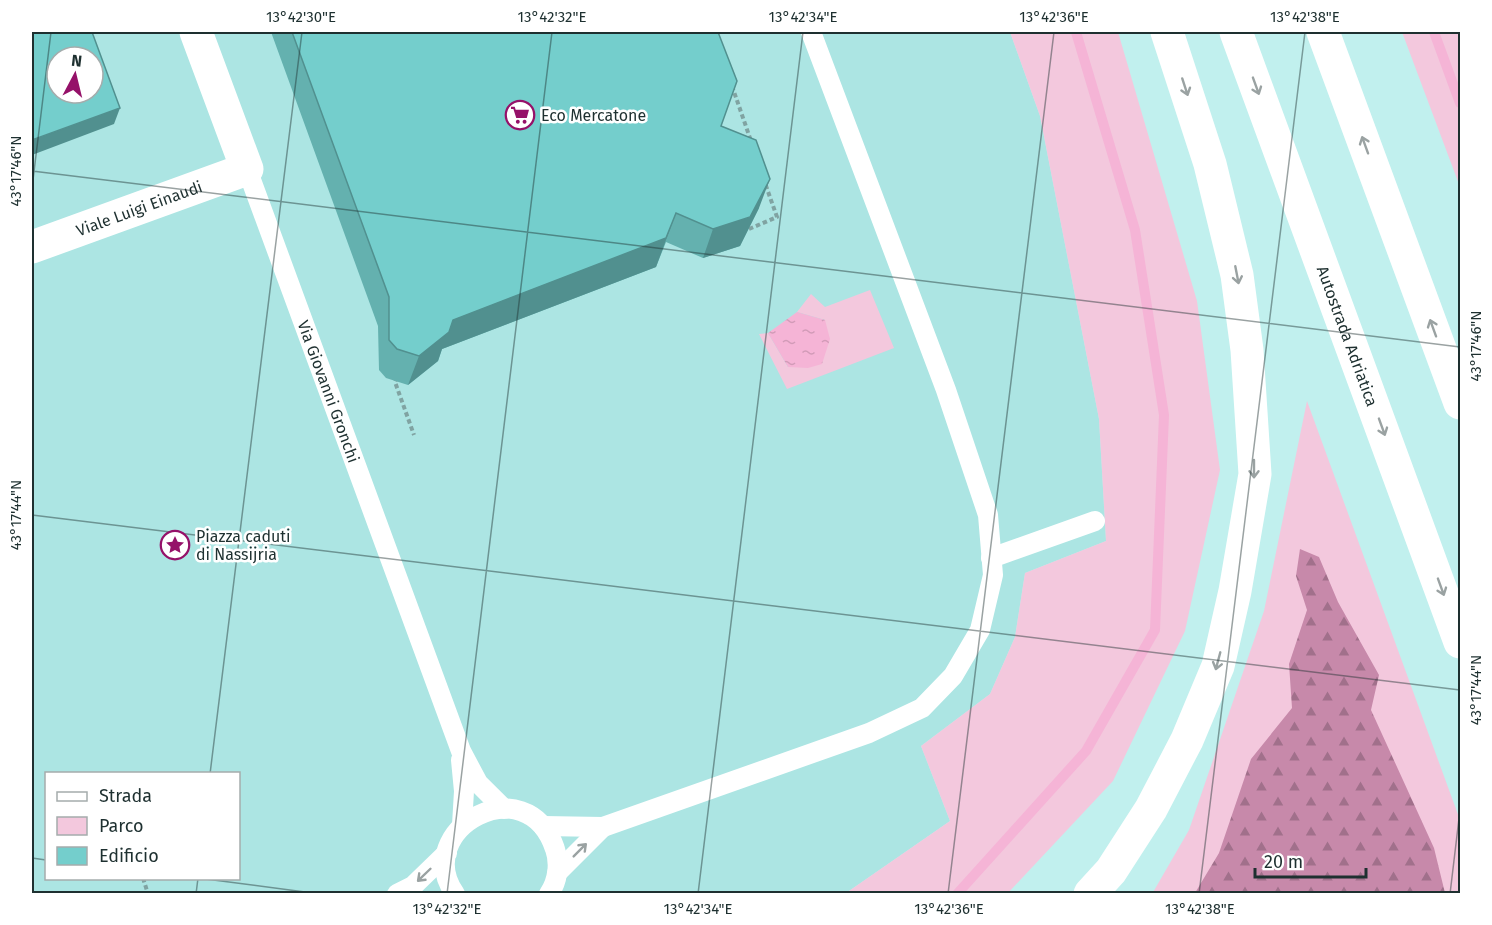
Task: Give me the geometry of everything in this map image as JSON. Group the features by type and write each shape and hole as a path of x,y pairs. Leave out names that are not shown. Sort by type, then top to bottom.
{"main road":[{"name":"Via Giovanni Gronchi","path":"196,32 247,169"},
{"path":"1090,894 1111,871 1151,809 1187,740 1218,666 1235,591 1255,474 1247,350 1237,275 1210,164 1167,32"},
{"name":"Autostrada Adriatica","path":"1236,32 1461,642"},
{"path":"1323,32 1461,402"},
{"name":"Viale Luigi Einaudi","path":"32,247 247,169"}],"lane":[{"path":"543,826 603,827 869,733 922,708 952,676 980,630 993,575 988,515 972,462 811,32"},
{"name":"Via Giovanni Gronchi","path":"247,169 460,751 478,783 504,808"},
{"path":"991,558 1095,521"},
{"name":"Via Giovanni Gronchi","path":"460,751 464,791 462,825"},
{"path":"455,894 447,871 447,853 453,838 462,825 489,810 504,808 532,817 543,826 552,840 557,856 557,873 549,894"},
{"path":"557,873 603,827"},
{"path":"397,894 413,886 447,853"}],"path":[{"path":"728,75 755,152"},
{"path":"749,229 777,217 762,173"},
{"path":"399,371 395,382 414,435"}],"shaded area":[{"path":"32,32 1010,32 1040,116 1099,419 1106,541 1025,573 1015,637 990,694 921,746 950,821 846,893 32,893"}],"green space":[{"path":"1010,32 1118,32 1197,301 1220,470 1185,631 1113,781 1008,893 846,893 950,821 921,746 990,694 1015,637 1025,573 1106,541 1099,419 1040,116"},
{"path":"1402,32 1460,32 1460,187"},
{"path":"870,290 894,348 787,389 759,334 768,333 788,367 825,320 797,312 811,294 825,307"},
{"path":"1307,401 1460,820 1460,893 1152,894 1189,830 1264,611"},
{"path":"1300,549 1319,557 1338,602 1379,675 1371,710 1434,848 1445,893 1195,893 1219,853 1251,759 1292,708 1289,664 1307,610 1296,576"}],"water":[{"path":"797,312 825,320 830,339 822,364 808,368 788,367 768,333"}],"building":[{"path":"32,32 92,32 97,45 45,45 45,105 105,105 105,67 120,108 32,140"},
{"path":"292,32 718,32 737,81 721,126 756,140 770,179 750,217 713,229 676,213 666,238 453,320 449,332 419,356 397,349 389,340 389,297"}],"waterway":[{"path":"957,894 1086,751 1155,630 1164,415 1135,230 1076,32"},
{"path":"1434,32 1460,103"}],"place":[{"name":"Eco Mercatone","path":"520,115"},
{"name":"Piazza caduti di Nassijria","path":"175,545"}]}
